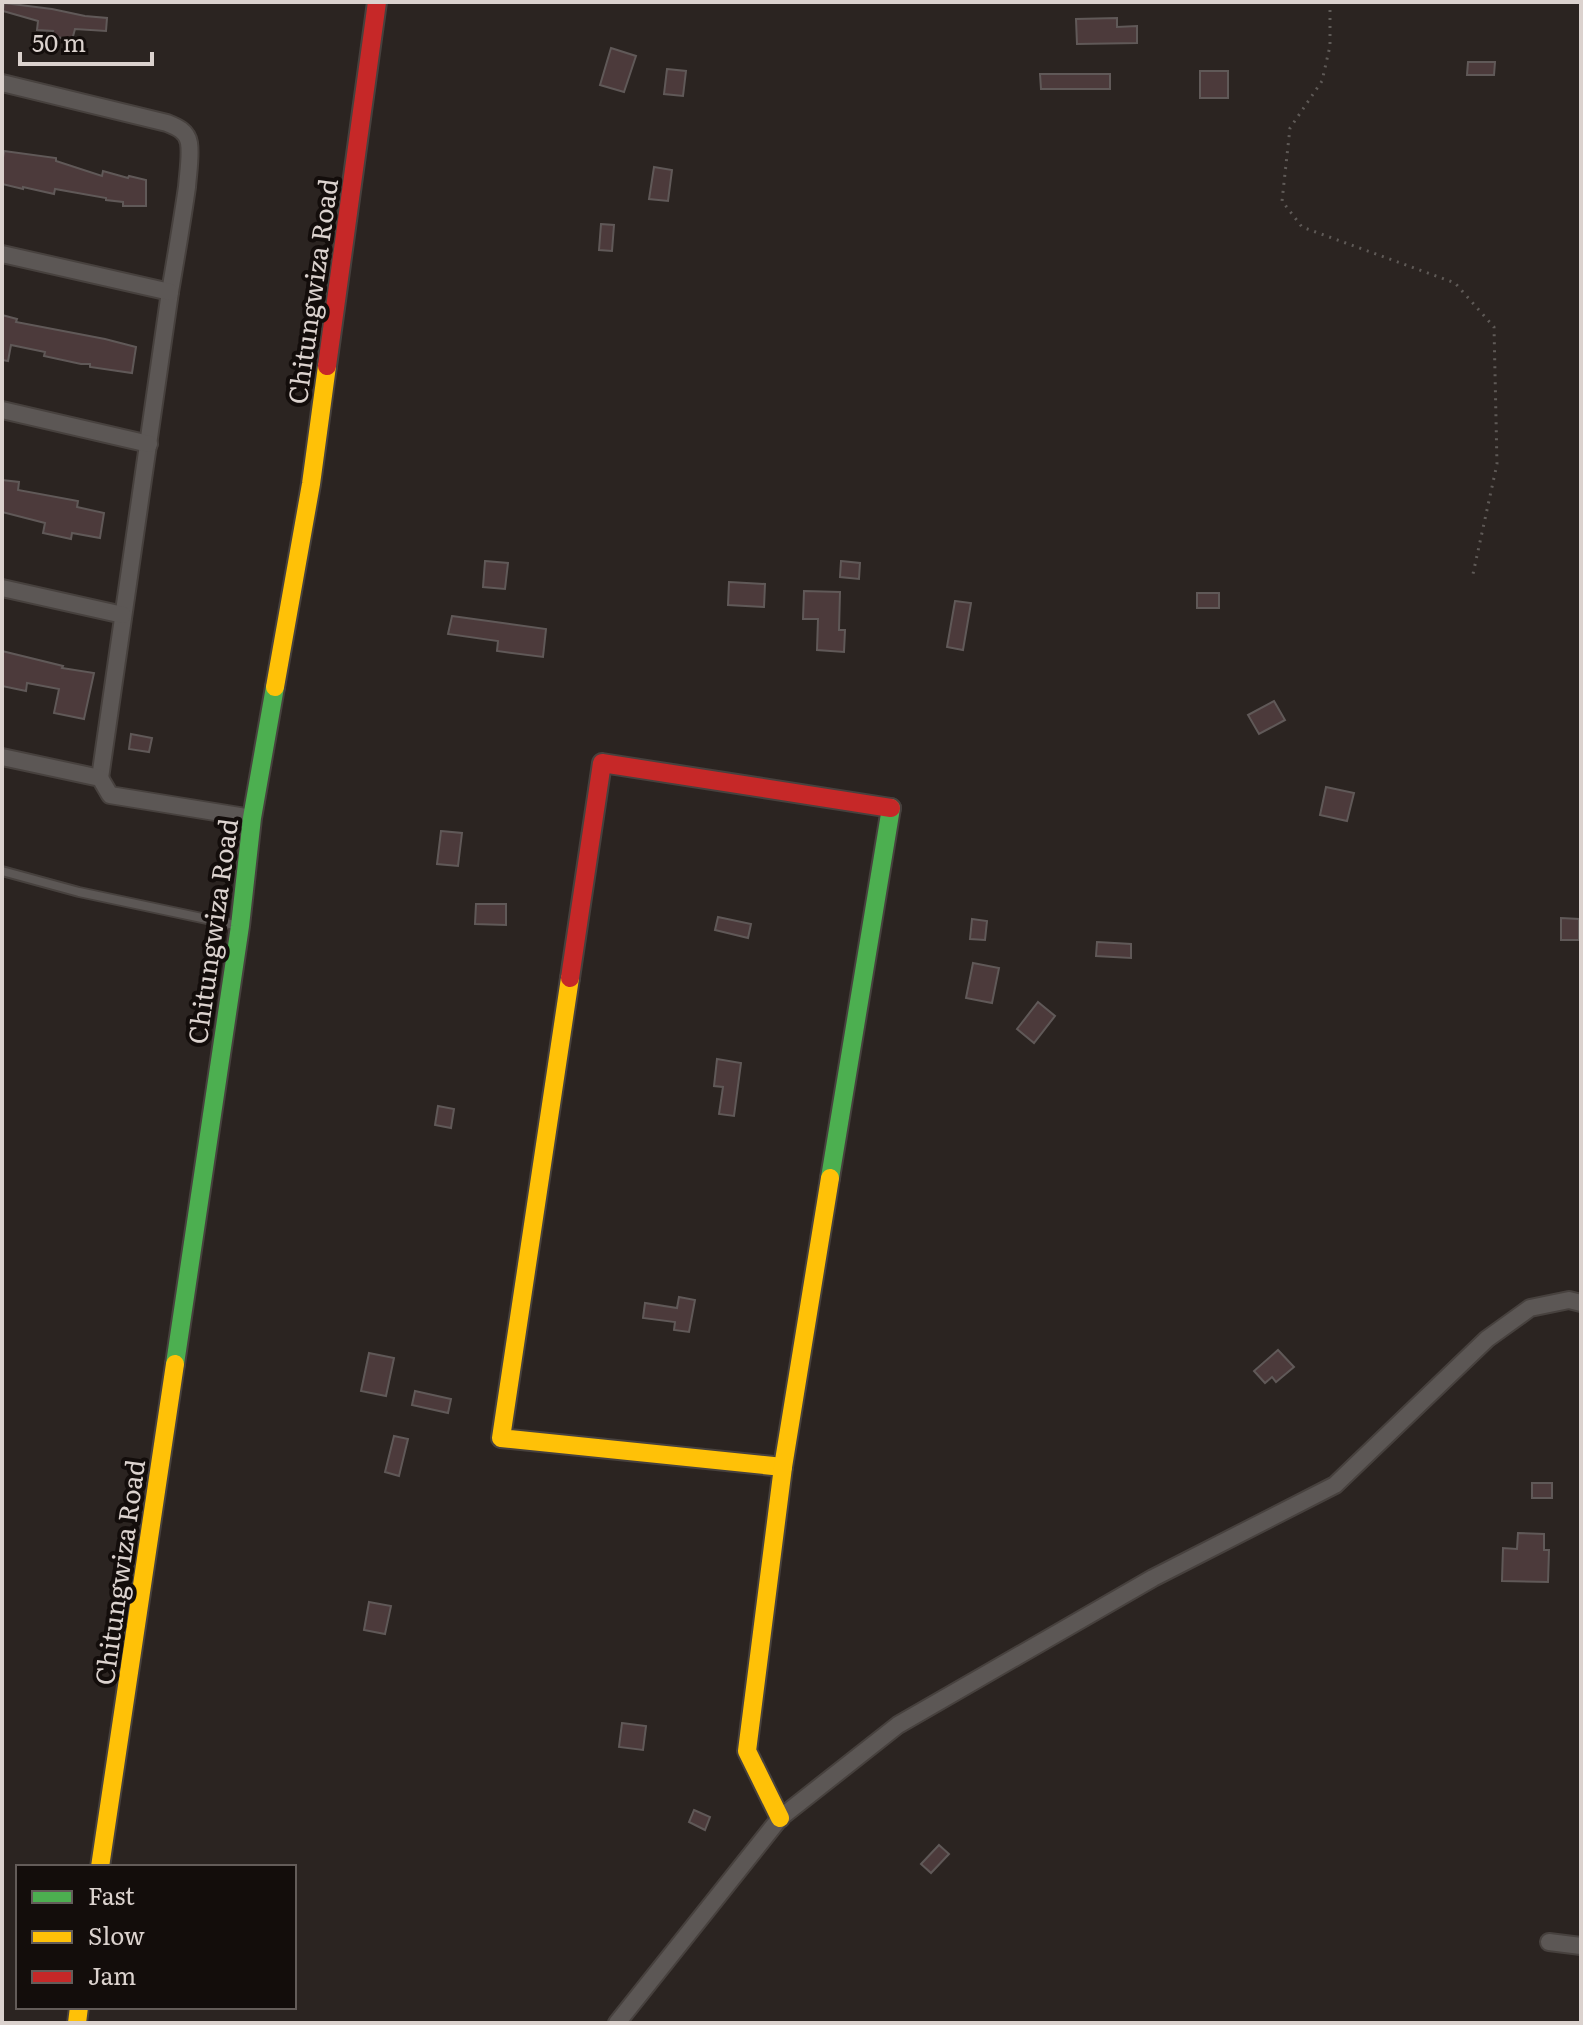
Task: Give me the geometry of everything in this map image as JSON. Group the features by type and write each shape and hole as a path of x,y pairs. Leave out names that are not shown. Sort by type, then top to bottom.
{"street":[{"name":"Chitungwiza Road","path":"100,1865 240,926 252,818 311,484 377,2"},
{"path":"2,83 167,123 178,127 189,141 182,224 100,778 110,795 252,818"},
{"path":"2,254 170,292"},
{"path":"2,410 149,444"},
{"path":"2,588 123,615"},
{"path":"2,757 100,778"},
{"path":"780,1818 747,1751 783,1467 891,807 602,763 501,1438 783,1467"},
{"path":"617,2023 780,1818 898,1725 1153,1578 1335,1485 1487,1339 1530,1308 1569,1300 1581,1303"},
{"path":"1549,1942 1581,1946"}],"lane":[{"path":"2,871 79,892 240,926"}],"path":[{"path":"1330,2 1330,46 1322,81 1290,128 1282,201 1302,227 1455,283 1494,327 1497,464 1473,574"}],"building":[{"path":"4,3 107,18 106,31 75,29 72,40 52,36 53,31 37,30 38,21 3,11"},
{"path":"1117,18 1117,27 1137,26 1137,43 1077,44 1076,19"},
{"path":"611,48 636,56 624,92 600,85"},
{"path":"1468,62 1495,62 1494,75 1467,75"},
{"path":"667,69 686,71 683,96 664,94"},
{"path":"1200,71 1228,71 1228,98 1200,98"},
{"path":"1040,74 1110,74 1110,89 1041,89"},
{"path":"4,151 56,158 56,161 102,176 103,171 146,180 146,206 123,206 123,202 106,198 55,189 54,194 2,184"},
{"path":"654,167 672,170 668,201 649,199"},
{"path":"601,224 614,225 612,251 599,250"},
{"path":"2,315 17,319 16,322 136,347 132,373 90,367 90,364 44,356 45,352 11,345 8,361 2,360"},
{"path":"2,480 19,482 18,490 78,501 77,507 104,513 100,538 72,533 71,539 43,533 45,523 2,512"},
{"path":"485,561 508,563 505,589 483,587"},
{"path":"841,561 860,563 859,579 840,577"},
{"path":"729,582 765,584 764,607 728,605"},
{"path":"804,591 840,592 839,630 845,630 844,652 817,650 818,619 803,619"},
{"path":"1197,593 1219,593 1219,608 1197,608"},
{"path":"955,601 971,603 963,650 947,647"},
{"path":"452,616 546,629 543,657 497,651 498,641 448,634"},
{"path":"2,651 62,668 94,673 84,719 54,713 59,689 27,683 26,691 2,686"},
{"path":"1274,701 1285,720 1259,734 1248,715"},
{"path":"131,734 152,738 149,752 129,749"},
{"path":"1326,787 1354,793 1347,821 1320,815"},
{"path":"441,831 462,833 458,866 437,864"},
{"path":"476,904 506,904 506,925 475,924"},
{"path":"718,917 751,924 748,938 715,930"},
{"path":"1561,918 1579,919 1579,940 1561,940"},
{"path":"972,919 987,921 985,940 970,939"},
{"path":"1097,942 1131,944 1131,958 1096,956"},
{"path":"973,963 999,968 992,1003 966,998"},
{"path":"1038,1002 1055,1016 1034,1043 1017,1029"},
{"path":"717,1059 741,1063 734,1116 719,1114 723,1087 714,1086"},
{"path":"438,1106 454,1109 451,1128 435,1125"},
{"path":"679,1297 695,1300 689,1332 674,1330 675,1322 643,1318 645,1303 677,1308"},
{"path":"1278,1350 1294,1367 1276,1382 1272,1377 1265,1383 1254,1371"},
{"path":"369,1353 394,1358 386,1396 361,1391"},
{"path":"415,1391 451,1399 448,1413 412,1405"},
{"path":"394,1436 408,1439 399,1476 385,1472"},
{"path":"1532,1483 1552,1483 1552,1498 1532,1498"},
{"path":"1518,1533 1544,1534 1544,1550 1549,1550 1548,1582 1502,1581 1503,1548 1517,1549"},
{"path":"369,1602 391,1606 385,1634 364,1630"},
{"path":"622,1723 646,1726 643,1750 619,1747"},
{"path":"694,1810 710,1817 705,1830 689,1822"},
{"path":"939,1845 949,1854 931,1873 921,1864"}],"traffic: fast":[{"path":"175,1364 240,926 252,818 275,687"},
{"path":"830,1178 891,808"}],"traffic: slow":[{"path":"275,687 311,484 327,366"},
{"path":"570,978 501,1438 783,1467"},
{"path":"780,1818 747,1751 783,1467 830,1178"},
{"path":"100,1865 175,1364"},
{"path":"77,2023 79,2009"}],"traffic: jam":[{"path":"327,366 377,2"},
{"path":"570,978 602,763 891,808"}]}
